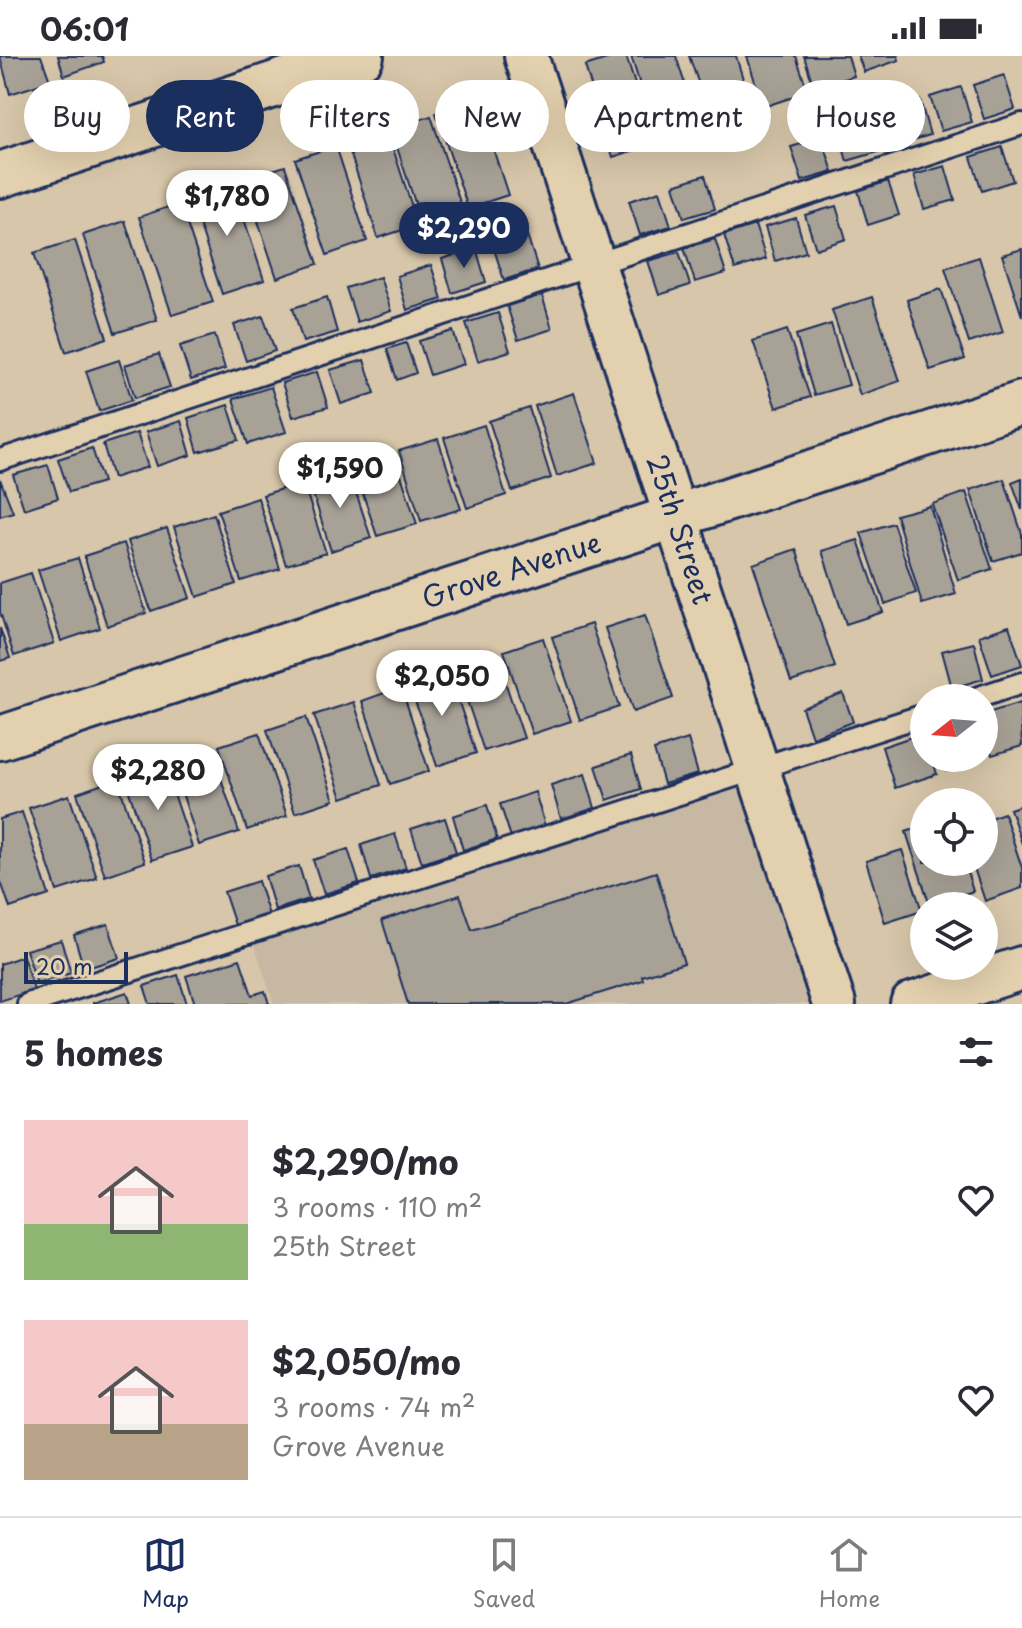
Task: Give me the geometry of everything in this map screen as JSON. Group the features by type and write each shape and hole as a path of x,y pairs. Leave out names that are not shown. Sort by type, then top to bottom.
{"street":[{"path":"0,175 361,56"},
{"name":"25th Street","path":"526,56 834,1004"},
{"name":"Grove Avenue","path":"0,738 1022,403"},
{"path":"912,1004 1022,968"}],"lane":[{"path":"0,460 1022,124"},
{"path":"998,691 1022,683"},
{"path":"28,1004 910,720"}],"shaded area":[{"path":"754,777 829,1004 274,1004 253,940"}],"building":[{"path":"0,56 41,56 50,80 24,80 24,89 10,94"},
{"path":"58,56 102,56 104,62 64,76"},
{"path":"626,56 634,80 589,80 585,66"},
{"path":"631,56 676,56 684,80 639,80"},
{"path":"689,56 736,56 743,79 740,80 697,80"},
{"path":"747,56 796,56 804,80 787,80 787,99 771,104 771,80 755,80"},
{"path":"804,56 848,56 854,76 841,80 812,80"},
{"path":"858,56 898,56 899,60 864,72"},
{"path":"1004,75 1015,109 984,119 973,85"},
{"path":"961,87 972,122 941,131 930,97"},
{"path":"431,116 435,128 435,152 443,152 463,211 422,224 399,152 419,152 419,120"},
{"path":"925,118 930,135 925,136"},
{"path":"1002,147 1013,181 982,191 971,157"},
{"path":"317,152 338,152 367,241 327,255 295,159"},
{"path":"350,152 394,152 418,225 378,238"},
{"path":"449,152 494,152 508,195 468,208"},
{"path":"611,152 629,152 613,157"},
{"path":"793,152 827,152 833,172 802,181"},
{"path":"844,152 878,152 847,161"},
{"path":"285,166 318,264 277,278 244,179"},
{"path":"945,166 955,200 924,209 914,175"},
{"path":"705,175 715,209 684,218 674,185"},
{"path":"888,181 899,215 868,225 858,191"},
{"path":"232,182 264,280 222,294 190,196"},
{"path":"660,191 671,226 640,235 629,201"},
{"path":"180,203 213,302 172,315 139,217"},
{"path":"836,206 846,239 816,249 805,215"},
{"path":"796,218 806,252 775,261 765,227"},
{"path":"125,221 157,320 115,333 83,235"},
{"path":"755,225 766,259 735,269 724,235"},
{"path":"527,235 538,269 504,280 493,246"},
{"path":"715,239 726,273 695,282 684,248"},
{"path":"75,240 107,338 66,352 34,253"},
{"path":"476,248 486,282 452,293 442,259"},
{"path":"1022,249 1022,316 1002,255"},
{"path":"679,252 690,285 659,295 648,261"},
{"path":"979,257 1003,332 969,343 945,268"},
{"path":"431,265 442,299 407,310 397,276"},
{"path":"380,277 391,311 357,322 346,288"},
{"path":"941,289 965,359 930,370 907,300"},
{"path":"542,295 552,329 518,340 507,306"},
{"path":"327,297 337,332 303,342 293,308"},
{"path":"872,297 900,381 860,395 832,310"},
{"path":"498,313 510,351 478,361 466,323"},
{"path":"263,316 275,351 246,361 234,325"},
{"path":"831,324 849,385 814,395 796,335"},
{"path":"787,330 810,397 776,408 753,341"},
{"path":"453,331 464,364 430,375 419,341"},
{"path":"215,335 225,369 191,380 180,346"},
{"path":"406,343 416,373 397,380 387,349"},
{"path":"159,354 170,387 135,398 125,365"},
{"path":"119,360 132,400 99,411 86,371"},
{"path":"364,360 375,393 341,404 330,370"},
{"path":"317,372 328,407 293,417 282,383"},
{"path":"271,387 286,432 248,444 233,399"},
{"path":"574,393 597,463 557,476 535,406"},
{"path":"228,405 239,440 198,452 188,418"},
{"path":"529,408 551,478 512,491 489,421"},
{"path":"181,421 191,455 157,466 146,432"},
{"path":"484,425 506,495 467,508 444,438"},
{"path":"137,433 148,467 113,478 103,444"},
{"path":"438,439 461,509 421,521 399,451"},
{"path":"92,448 103,482 69,492 58,459"},
{"path":"394,454 417,524 377,536 354,467"},
{"path":"48,465 58,498 24,509 13,475"},
{"path":"348,468 371,538 331,551 309,481"},
{"path":"1022,478 1022,510 1012,482"},
{"path":"0,479 13,512 0,516"},
{"path":"1004,479 1022,534 1022,552 993,561 970,490"},
{"path":"303,482 326,553 286,565 263,495"},
{"path":"966,492 992,569 958,580 932,504"},
{"path":"258,498 280,569 241,581 218,511"},
{"path":"930,506 956,594 922,604 896,515"},
{"path":"214,514 236,584 197,597 174,527"},
{"path":"893,523 916,593 885,604 861,533"},
{"path":"167,528 190,598 151,611 128,541"},
{"path":"858,540 883,612 846,624 822,551"},
{"path":"124,543 146,613 107,626 84,556"},
{"path":"796,549 835,667 791,682 753,564"},
{"path":"78,558 100,628 61,641 38,570"},
{"path":"31,573 54,643 14,656 0,612 0,583"},
{"path":"645,615 673,698 633,712 605,628"},
{"path":"591,624 619,707 580,720 552,637"},
{"path":"1009,626 1022,665 992,675 979,636"},
{"path":"0,628 10,658 0,661"},
{"path":"543,638 571,721 532,734 504,651"},
{"path":"974,643 983,679 951,684 942,651"},
{"path":"496,655 524,738 484,751 456,668"},
{"path":"448,670 476,753 437,766 409,683"},
{"path":"401,687 429,771 390,784 362,701"},
{"path":"843,693 853,722 812,737 802,708"},
{"path":"354,702 381,785 342,798 314,715"},
{"path":"1020,703 1022,746 998,753 998,710"},
{"path":"306,717 334,800 295,813 267,730"},
{"path":"259,733 287,816 247,830 219,746"},
{"path":"910,737 910,772 937,774 895,788 882,747"},
{"path":"688,739 698,774 664,784 654,750"},
{"path":"211,749 239,832 199,845 172,762"},
{"path":"631,755 641,789 607,800 596,766"},
{"path":"164,764 192,847 152,860 124,777"},
{"path":"585,774 595,808 561,819 551,785"},
{"path":"117,779 145,862 105,876 77,793"},
{"path":"535,792 545,826 511,837 500,804"},
{"path":"69,795 97,878 57,891 29,808"},
{"path":"487,805 497,839 463,850 453,816"},
{"path":"1022,805 1022,844 1010,809"},
{"path":"22,812 49,895 10,908 0,879 0,819"},
{"path":"1004,813 1022,868 1022,888 998,896 998,892 982,892 977,876 998,876 998,815"},
{"path":"445,818 456,852 422,863 411,829"},
{"path":"395,834 406,868 371,879 361,845"},
{"path":"348,849 359,883 324,894 313,860"},
{"path":"902,850 916,892 910,892 910,915 885,923 866,861"},
{"path":"299,866 309,899 275,910 265,876"},
{"path":"656,872 684,963 642,976 643,980 566,1004 408,1004 382,920 460,895 472,930"},
{"path":"920,876 968,876 973,891 970,892 925,892"},
{"path":"258,881 269,915 235,925 224,892"},
{"path":"108,924 119,958 84,969 74,935"},
{"path":"61,940 71,973 37,984 26,950"},
{"path":"23,956 34,990 0,1001 0,964"},
{"path":"240,959 252,995 265,991 269,1004 195,1004 186,976"},
{"path":"178,975 187,1004 150,1004 144,986"},
{"path":"127,992 131,1004 93,1004 93,1003"}]}
